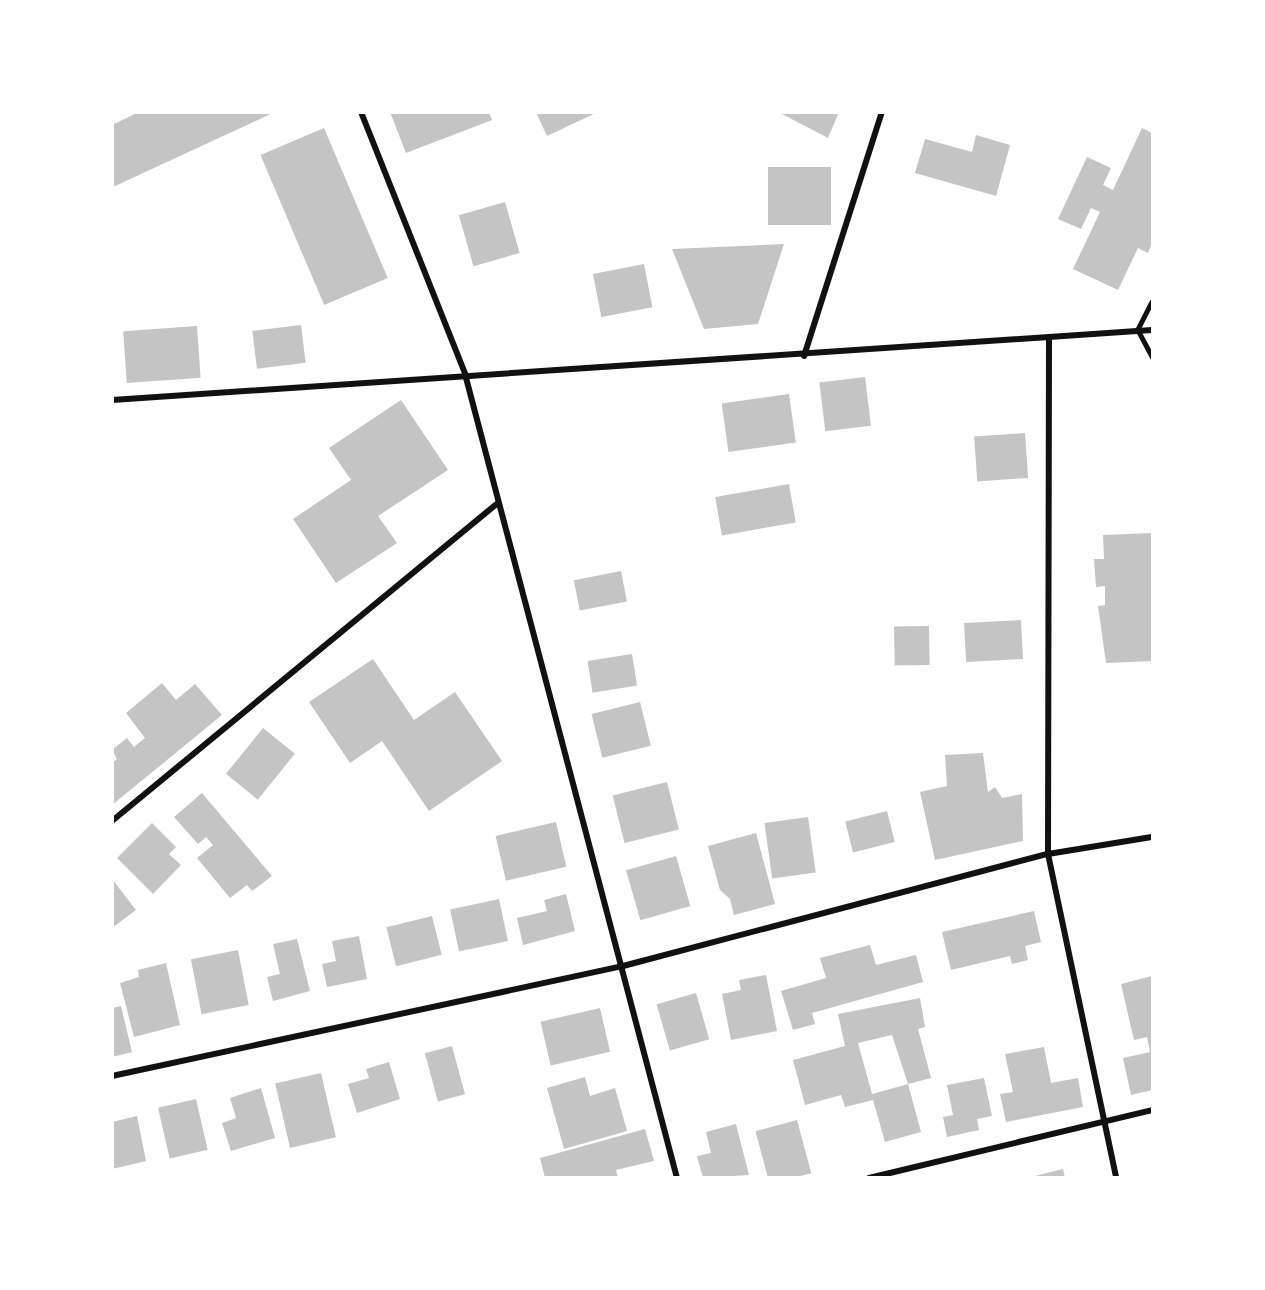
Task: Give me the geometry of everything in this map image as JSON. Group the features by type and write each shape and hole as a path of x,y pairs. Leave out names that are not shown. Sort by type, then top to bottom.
{"street":[{"path":"361,112 465,374 496,504 623,966 677,1178"},
{"path":"804,356 882,112"},
{"path":"112,400 465,374 804,356 1152,330"},
{"path":"1049,338 1048,854 1106,1119 1116,1178"},
{"path":"112,821 496,504"},
{"path":"112,1076 623,966 1048,854 1152,837"},
{"path":"869,1178 1106,1119 1152,1110"}],"lane":[{"path":"1152,302 1138,330 1152,356"}],"building":[{"path":"139,112 275,112 113,187 112,125"},
{"path":"390,112 489,112 492,120 406,153"},
{"path":"536,112 598,112 547,136"},
{"path":"778,112 839,112 828,138"},
{"path":"324,128 388,278 324,305 260,155"},
{"path":"1142,128 1152,133 1152,243 1148,253 1138,248 1118,290 1073,269 1100,212 1091,208 1081,229 1058,219 1087,157 1111,168 1103,185 1113,190"},
{"path":"976,135 1010,145 996,196 915,173 925,139 972,152"},
{"path":"768,167 831,167 831,225 768,225"},
{"path":"505,202 520,253 473,266 459,215"},
{"path":"784,244 758,324 704,329 672,249"},
{"path":"644,264 652,307 601,317 593,274"},
{"path":"301,325 306,363 257,369 252,331"},
{"path":"197,326 201,378 127,383 123,331"},
{"path":"865,377 871,426 825,431 819,383"},
{"path":"789,394 796,443 728,452 722,403"},
{"path":"401,400 448,470 378,516 397,543 336,583 293,519 351,480 329,448"},
{"path":"1025,433 1028,478 977,481 974,437"},
{"path":"789,484 796,522 722,535 715,497"},
{"path":"1152,533 1152,661 1106,663 1098,606 1105,605 1105,586 1096,587 1094,559 1104,559 1103,535"},
{"path":"621,571 627,601 580,611 574,580"},
{"path":"1021,620 1023,659 966,662 964,623"},
{"path":"929,626 930,665 895,666 894,627"},
{"path":"632,654 637,686 593,693 588,661"},
{"path":"373,659 414,720 455,692 502,761 429,811 382,741 350,763 309,702"},
{"path":"162,683 176,700 195,684 222,715 112,805 112,763 117,759 112,750 127,738 134,747 145,738 126,713"},
{"path":"640,702 651,746 602,758 591,714"},
{"path":"263,728 295,754 258,800 226,774"},
{"path":"983,753 988,792 995,787 1002,798 1022,794 1023,841 935,860 920,792 947,786 945,755"},
{"path":"667,782 679,830 625,843 613,796"},
{"path":"202,793 272,876 252,891 247,885 230,898 197,858 213,845 206,837 198,844 174,817"},
{"path":"887,811 895,842 853,852 845,821"},
{"path":"808,817 816,872 772,879 764,823"},
{"path":"556,822 566,867 506,881 496,836"},
{"path":"152,823 176,847 169,854 181,865 153,894 117,858"},
{"path":"756,833 775,904 734,915 730,899 720,890 708,846"},
{"path":"676,856 690,906 640,920 626,870"},
{"path":"112,879 136,910 112,928"},
{"path":"566,894 575,931 523,945 517,918 547,911 544,900"},
{"path":"499,899 508,941 459,951 450,909"},
{"path":"1034,911 1041,942 1025,946 1028,960 1012,964 1010,956 951,970 942,932"},
{"path":"432,916 442,955 396,966 386,927"},
{"path":"359,936 367,979 327,987 322,964 336,961 332,941"},
{"path":"297,939 310,991 273,1001 267,977 280,974 273,944"},
{"path":"870,945 876,965 916,955 923,982 812,1013 815,1024 793,1030 781,991 826,978 820,958"},
{"path":"238,950 249,1005 202,1014 191,959"},
{"path":"166,963 180,1025 134,1037 120,983 139,977 138,970"},
{"path":"766,975 777,1031 731,1040 722,994 741,990 739,980"},
{"path":"1152,976 1152,1090 1131,1095 1123,1058 1150,1052 1147,1037 1134,1040 1121,984"},
{"path":"696,993 709,1039 670,1050 657,1004"},
{"path":"920,998 925,1027 918,1029 931,1078 908,1084 921,1132 885,1142 873,1100 845,1107 841,1095 805,1105 793,1060 845,1046 838,1014","holes":["892,1035 908,1084 872,1094 858,1043"]},
{"path":"121,1006 132,1052 112,1057 112,1008"},
{"path":"600,1008 610,1052 551,1066 541,1022"},
{"path":"452,1046 465,1094 438,1102 425,1053"},
{"path":"1044,1047 1051,1083 1078,1078 1083,1107 1006,1122 1000,1094 1013,1092 1005,1054"},
{"path":"389,1062 400,1099 357,1113 348,1084 369,1078 366,1069"},
{"path":"321,1073 336,1137 290,1148 275,1084"},
{"path":"585,1077 590,1096 615,1088 627,1131 564,1149 547,1088"},
{"path":"984,1078 992,1116 977,1119 979,1130 947,1137 943,1117 953,1115 947,1085"},
{"path":"261,1088 275,1138 231,1151 222,1123 236,1118 230,1098"},
{"path":"196,1099 208,1150 170,1158 158,1108"},
{"path":"137,1116 146,1161 112,1169 112,1122"},
{"path":"797,1120 811,1173 793,1178 768,1178 755,1131"},
{"path":"736,1124 749,1175 703,1178 697,1156 711,1153 706,1132"},
{"path":"645,1129 654,1161 616,1170 618,1178 545,1178 540,1158"},
{"path":"1063,1169 1065,1178 1031,1178 1031,1177"}]}
